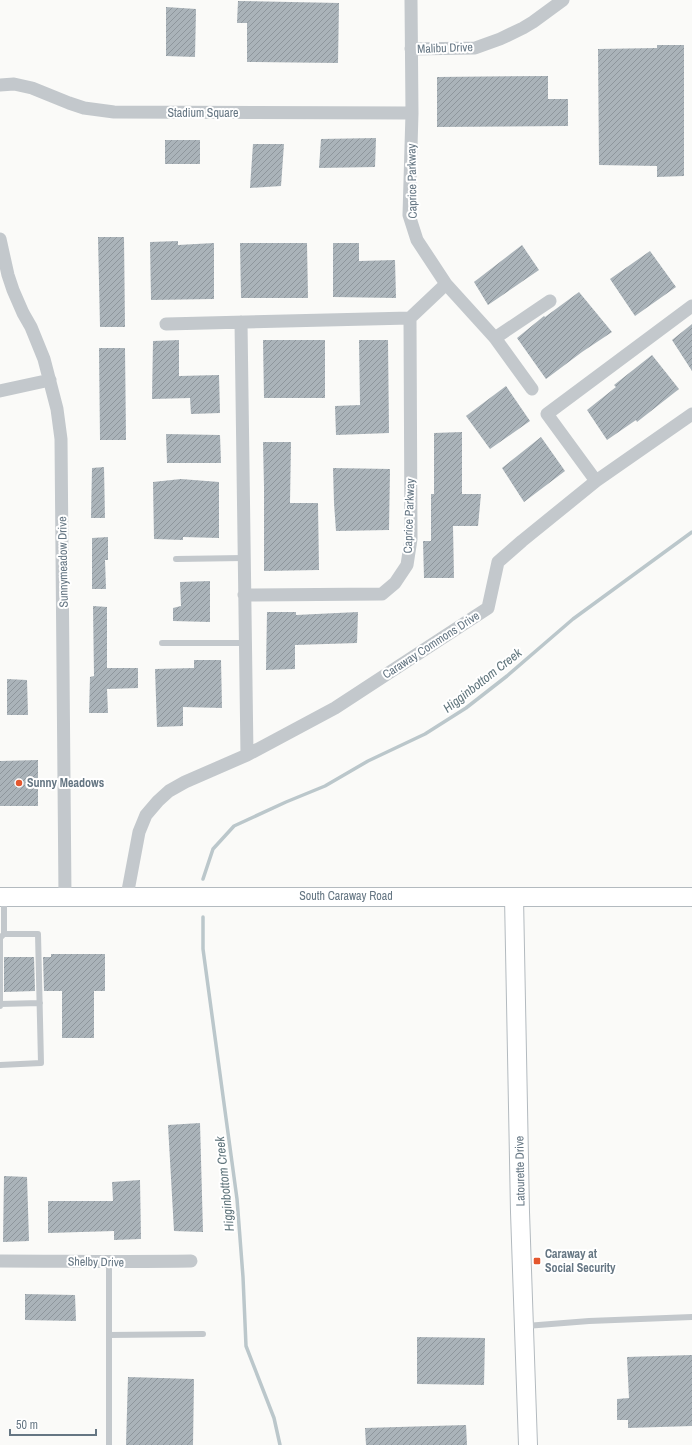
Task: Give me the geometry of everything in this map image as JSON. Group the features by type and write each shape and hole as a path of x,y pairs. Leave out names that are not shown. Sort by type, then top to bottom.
{"street":[{"name":"Caprice Parkway","path":"411,0 412,113 409,216 417,240 446,284 495,338 532,389"},
{"name":"Malibu Drive","path":"411,49 475,48 500,39 523,28 563,0"},
{"name":"Stadium Square","path":"0,85 14,84 32,88 70,104 84,108 114,112 412,113"},
{"name":"Sunnymeadow Drive","path":"0,239 6,268 12,285 44,359 57,410 61,439 65,896"},
{"path":"166,324 410,318 446,284"},
{"path":"495,338 550,301"},
{"path":"596,481 547,414 692,306"},
{"name":"Caprice Parkway","path":"244,595 382,594 395,583 407,565 411,539 410,318"},
{"path":"127,896 139,832 150,808 169,791 185,782 247,754 243,558 241,322"},
{"path":"0,391 50,380"},
{"name":"Caraway Commons Drive","path":"247,754 335,708 488,608 498,562 596,481 692,414"},
{"name":"South Caraway Road","path":"2,897 692,897"},
{"name":"Latourette Drive","path":"514,897 520,1212 528,1445"},
{"name":"Shelby Drive","path":"0,1261 192,1261"}],"lane":[{"path":"176,559 243,558"},
{"path":"162,643 245,643"},
{"path":"2,897 4,934 0,938 0,1005 40,1003"},
{"path":"0,1065 41,1064 38,934 4,934"},
{"path":"109,1262 109,1445"},
{"path":"525,1326 589,1321 692,1317"},
{"path":"109,1335 203,1334"}],"building":[{"path":"238,1 339,3 338,63 247,62 247,23 237,23"},
{"path":"166,7 196,9 195,57 166,56"},
{"path":"657,45 684,45 684,176 657,177 657,166 599,165 598,49 657,48"},
{"path":"548,76 548,99 568,99 568,126 437,127 437,77"},
{"path":"376,138 375,167 319,168 321,139"},
{"path":"165,140 200,140 200,164 165,164"},
{"path":"253,144 284,144 281,186 250,188"},
{"path":"98,237 124,237 125,327 100,327"},
{"path":"178,241 178,245 214,243 214,299 151,300 150,242"},
{"path":"240,243 307,243 308,298 241,298"},
{"path":"333,243 359,243 359,261 395,260 396,298 333,297"},
{"path":"522,245 539,270 488,305 474,282"},
{"path":"650,251 676,287 635,316 610,279"},
{"path":"579,292 612,332 546,379 517,338 544,316 545,317"},
{"path":"692,324 692,371 672,340"},
{"path":"179,340 179,376 219,375 220,413 191,414 190,398 152,399 153,341"},
{"path":"263,340 325,340 325,398 264,398"},
{"path":"359,340 388,340 389,433 336,435 335,406 360,405"},
{"path":"99,348 125,348 126,440 100,440"},
{"path":"652,355 679,389 637,422 636,420 607,440 587,410 616,387 614,385"},
{"path":"506,386 530,421 490,449 466,416"},
{"path":"462,432 462,494 481,494 478,526 453,526 454,578 424,578 423,541 431,541 431,494 434,494 434,433"},
{"path":"166,434 220,435 221,463 167,463"},
{"path":"541,437 565,471 524,502 502,468"},
{"path":"263,442 291,442 290,503 318,503 319,570 264,571"},
{"path":"104,467 105,518 91,518 92,468"},
{"path":"333,468 390,469 389,530 336,531"},
{"path":"181,479 219,482 219,538 183,537 183,540 154,539 153,482"},
{"path":"108,537 108,560 105,560 106,589 92,589 92,538"},
{"path":"210,581 210,622 173,621 173,608 181,606 180,582"},
{"path":"93,606 107,607 107,668 138,668 138,688 107,689 108,713 89,713 90,677 94,676"},
{"path":"267,612 296,612 296,615 358,612 357,643 295,645 295,669 266,670"},
{"path":"194,660 221,660 222,708 183,707 183,726 157,727 155,669 194,668"},
{"path":"7,679 27,680 28,715 7,715"},
{"name":"Sunny Meadows","path":"38,760 38,806 0,806 0,761"},
{"path":"51,954 105,954 105,991 94,991 94,1038 62,1038 62,991 44,991 43,957 51,957"},
{"path":"4,957 34,957 35,991 4,992"},
{"path":"200,1123 203,1232 174,1231 168,1125"},
{"path":"4,1176 27,1177 29,1241 3,1242"},
{"path":"140,1180 141,1239 114,1240 114,1231 48,1233 48,1201 113,1201 112,1182"},
{"path":"25,1294 75,1295 76,1321 25,1320"},
{"path":"417,1337 485,1338 484,1385 417,1384"},
{"path":"692,1355 692,1426 628,1428 628,1420 617,1420 617,1399 629,1398 627,1357"},
{"path":"128,1377 194,1379 193,1445 126,1445"},
{"path":"466,1425 467,1445 366,1445 365,1428"}],"waterway":[{"name":"Higginbottom Creek","path":"203,879 213,849 234,826 325,786 368,761 425,734 466,708 507,676 573,619 692,532"},
{"name":"Higginbottom Creek","path":"203,917 203,949 237,1199 243,1277 246,1346 274,1418 280,1445"}],"place":[{"name":"Sunny Meadows","path":"19,783"},
{"name":"Caraway at Social Security","path":"537,1261"}]}
